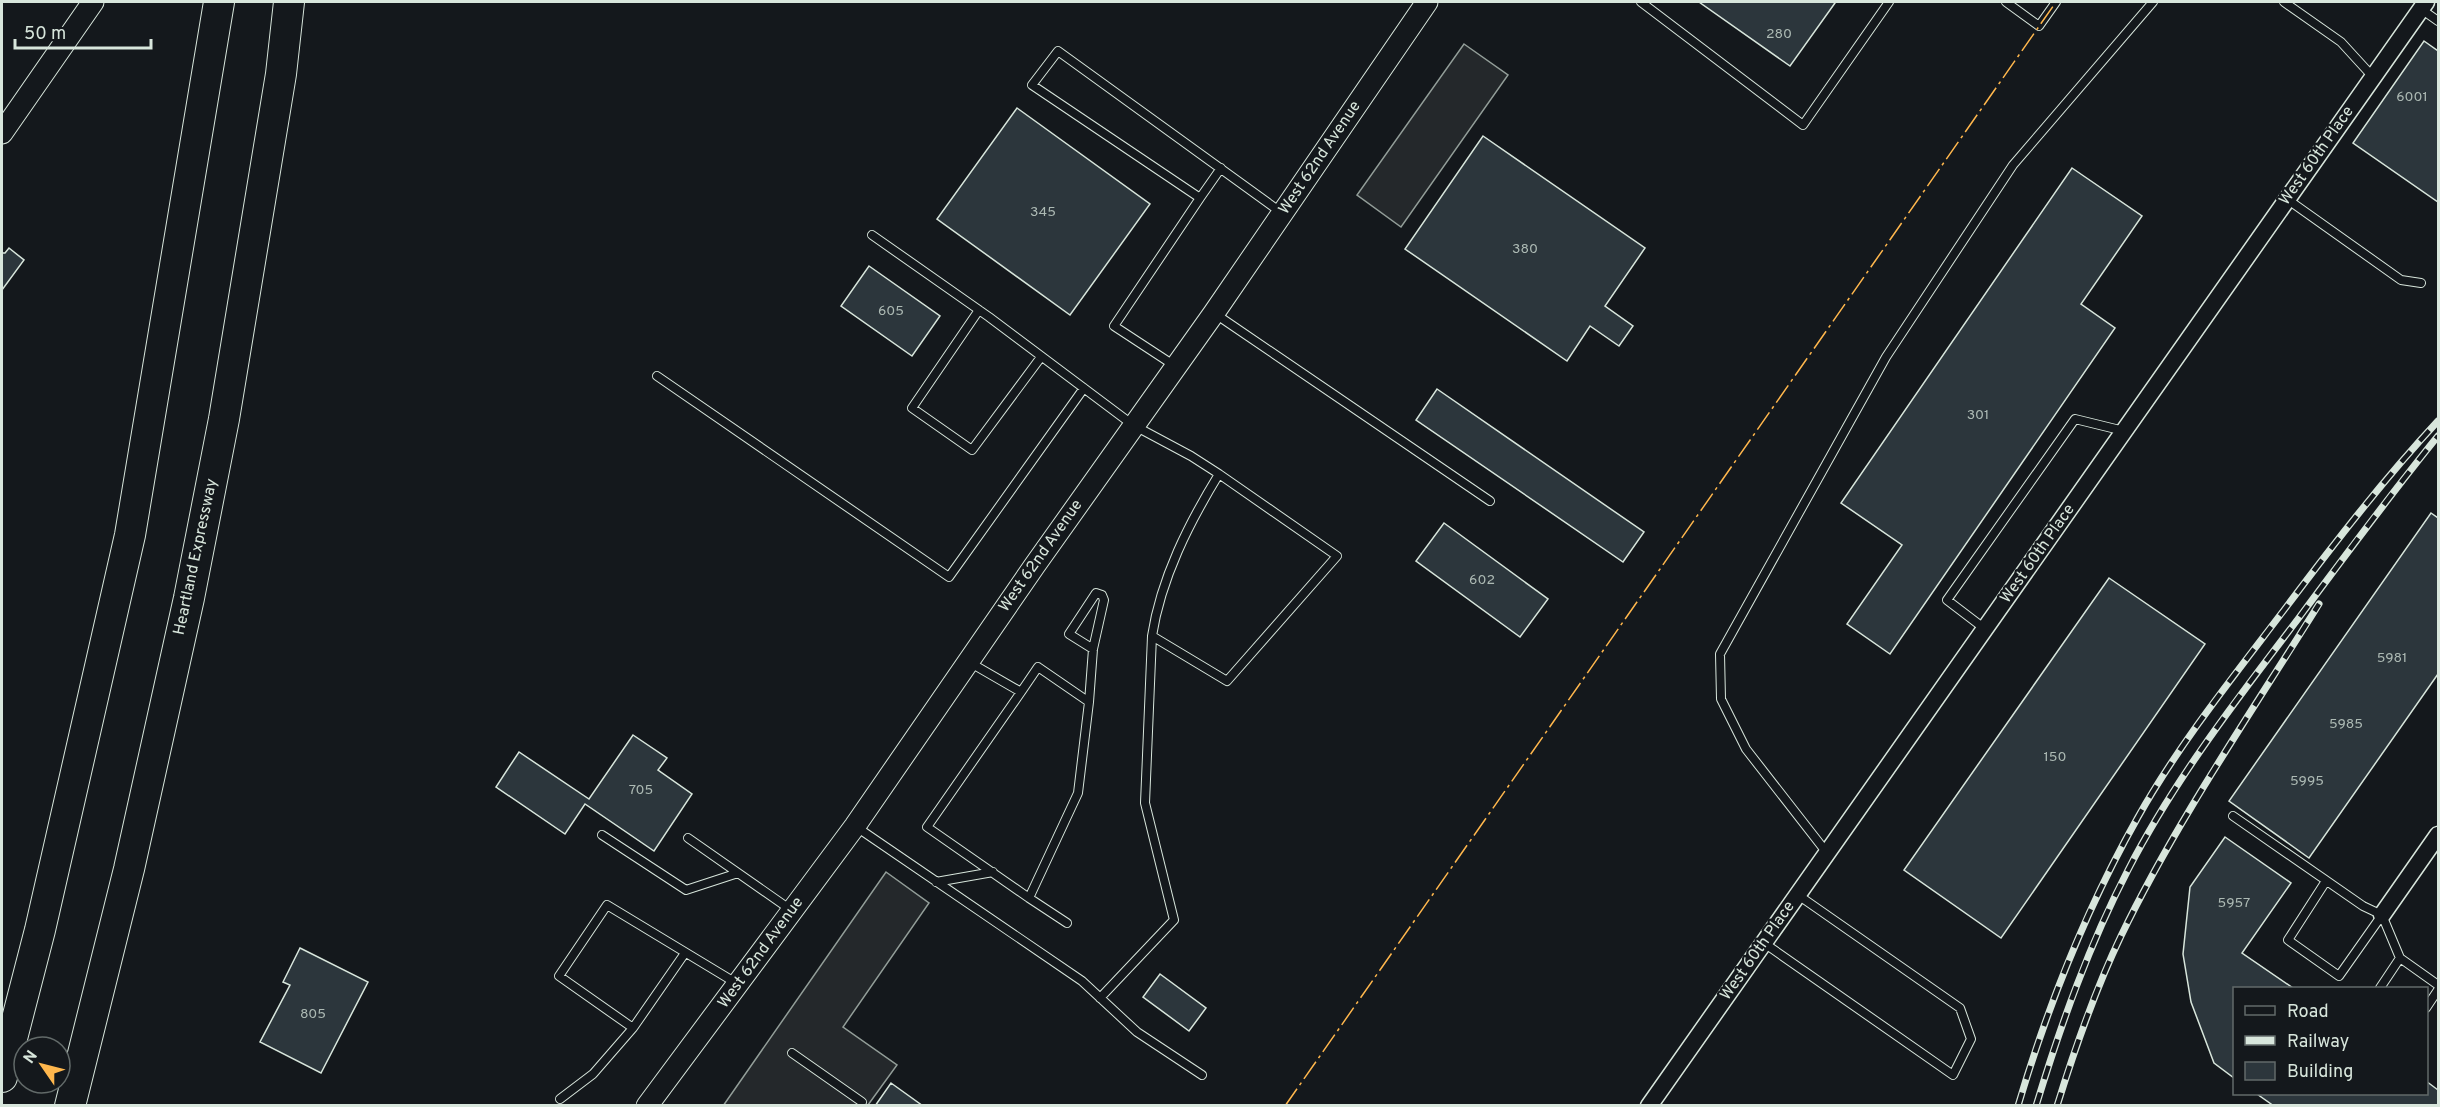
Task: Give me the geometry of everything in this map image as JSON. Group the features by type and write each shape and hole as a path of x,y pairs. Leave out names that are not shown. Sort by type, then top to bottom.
{"highway":[{"path":"2,1077 42,919 130,535 219,2"},
{"name":"Heartland Expressway","path":"70,1106 129,869 189,598 224,419 281,74 290,2"}],"street":[{"path":"2,133 93,2"},
{"name":"West 62nd Avenue","path":"647,1106 855,826 1133,425 1214,313 1427,2"},
{"name":"West 60th Place","path":"1649,1106 2423,5"},
{"path":"2382,915 2439,835"}],"lane":[{"path":"1641,2 1803,125 1889,2"},
{"path":"2006,2 2039,26 2056,2"},
{"path":"1827,853 1746,749 1721,699 1720,654 1886,357 2013,165 2153,2"},
{"path":"2284,2 2341,42 2373,77"},
{"path":"2423,5 2439,21"},
{"path":"1200,198 1032,85 1058,51 1283,213"},
{"path":"1175,366 1114,326 1221,168"},
{"path":"2287,199 2401,279 2421,283"},
{"path":"872,235 979,310 1133,425 1191,456 1337,556 1227,681 1152,636"},
{"path":"979,310 912,408 972,450 1041,357"},
{"path":"1214,313 1490,501"},
{"path":"657,376 949,577 1084,388"},
{"path":"1985,629 1947,600 2075,419 2124,431"},
{"path":"1100,998 1174,920 1145,803 1152,636 1161,597 1195,512 1219,474"},
{"path":"1029,898 1078,793 1093,650 1104,600 1102,595 1096,593 1069,634 1093,650"},
{"path":"968,662 1021,692"},
{"path":"1067,923 927,827 1038,667 1089,702"},
{"path":"2233,816 2363,906 2382,915 2400,957 2439,985"},
{"path":"855,826 1082,981 1137,1032 1202,1075"},
{"path":"602,835 686,890 738,873"},
{"path":"688,838 791,911"},
{"path":"936,882 993,872"},
{"path":"2326,881 2288,940 2339,976 2382,915"},
{"path":"1764,943 1953,1075 1971,1040 1960,1008 1798,895"},
{"path":"633,1028 559,976 607,905 739,984"},
{"path":"560,1099 593,1074 633,1028 685,953"},
{"path":"2381,987 2400,957"},
{"path":"2428,1006 2439,990"},
{"path":"792,1053 862,1102"}],"shaded area":[{"path":"1464,44 1508,75 1401,227 1357,195"},
{"path":"886,872 929,903 843,1027 897,1065 868,1105 723,1106"}],"building":[{"path":"1699,2 1833,2 1835,3 1790,66"},
{"path":"2424,41 2438,51 2438,202 2353,143"},
{"path":"1017,108 1150,204 1070,315 937,219"},
{"path":"1483,136 1645,248 1605,306 1633,326 1619,346 1590,326 1567,361 1405,249"},
{"path":"2072,168 2142,216 2081,304 2115,328 1890,654 1847,624 1902,545 1841,503"},
{"path":"9,248 24,260 2,290 2,253"},
{"path":"869,266 940,316 912,356 841,306"},
{"path":"1437,389 1644,532 1623,562 1416,420"},
{"path":"2431,513 2438,518 2438,674 2309,858 2229,801"},
{"path":"1444,523 1548,599 1520,637 1416,561"},
{"path":"2109,578 2205,644 2001,938 1904,870"},
{"path":"633,735 667,758 658,770 692,794 654,851 585,804 565,834 496,787 519,752 589,799"},
{"path":"2225,837 2291,883 2242,953 2292,987 2233,987 2233,1077 2214,1063 2191,1002 2183,954 2190,887"},
{"path":"300,948 368,982 321,1073 260,1042 290,985 283,982"},
{"path":"1160,974 1206,1008 1189,1031 1143,997"},
{"path":"2428,1082 2438,1090 2438,1106 2274,1106 2258,1095 2428,1095"},
{"path":"891,1083 923,1106 875,1106"}],"railway":[{"path":"2018,1106 2055,994 2085,922 2119,852 2154,790 2207,711 2321,561 2438,421"},
{"path":"2036,1106 2055,1045 2088,956 2128,870 2165,804 2230,710 2367,526 2438,436"},
{"path":"2057,1106 2094,998 2143,893 2190,809 2319,604"}],"power":[{"path":"1285,1106 2056,2"}]}
